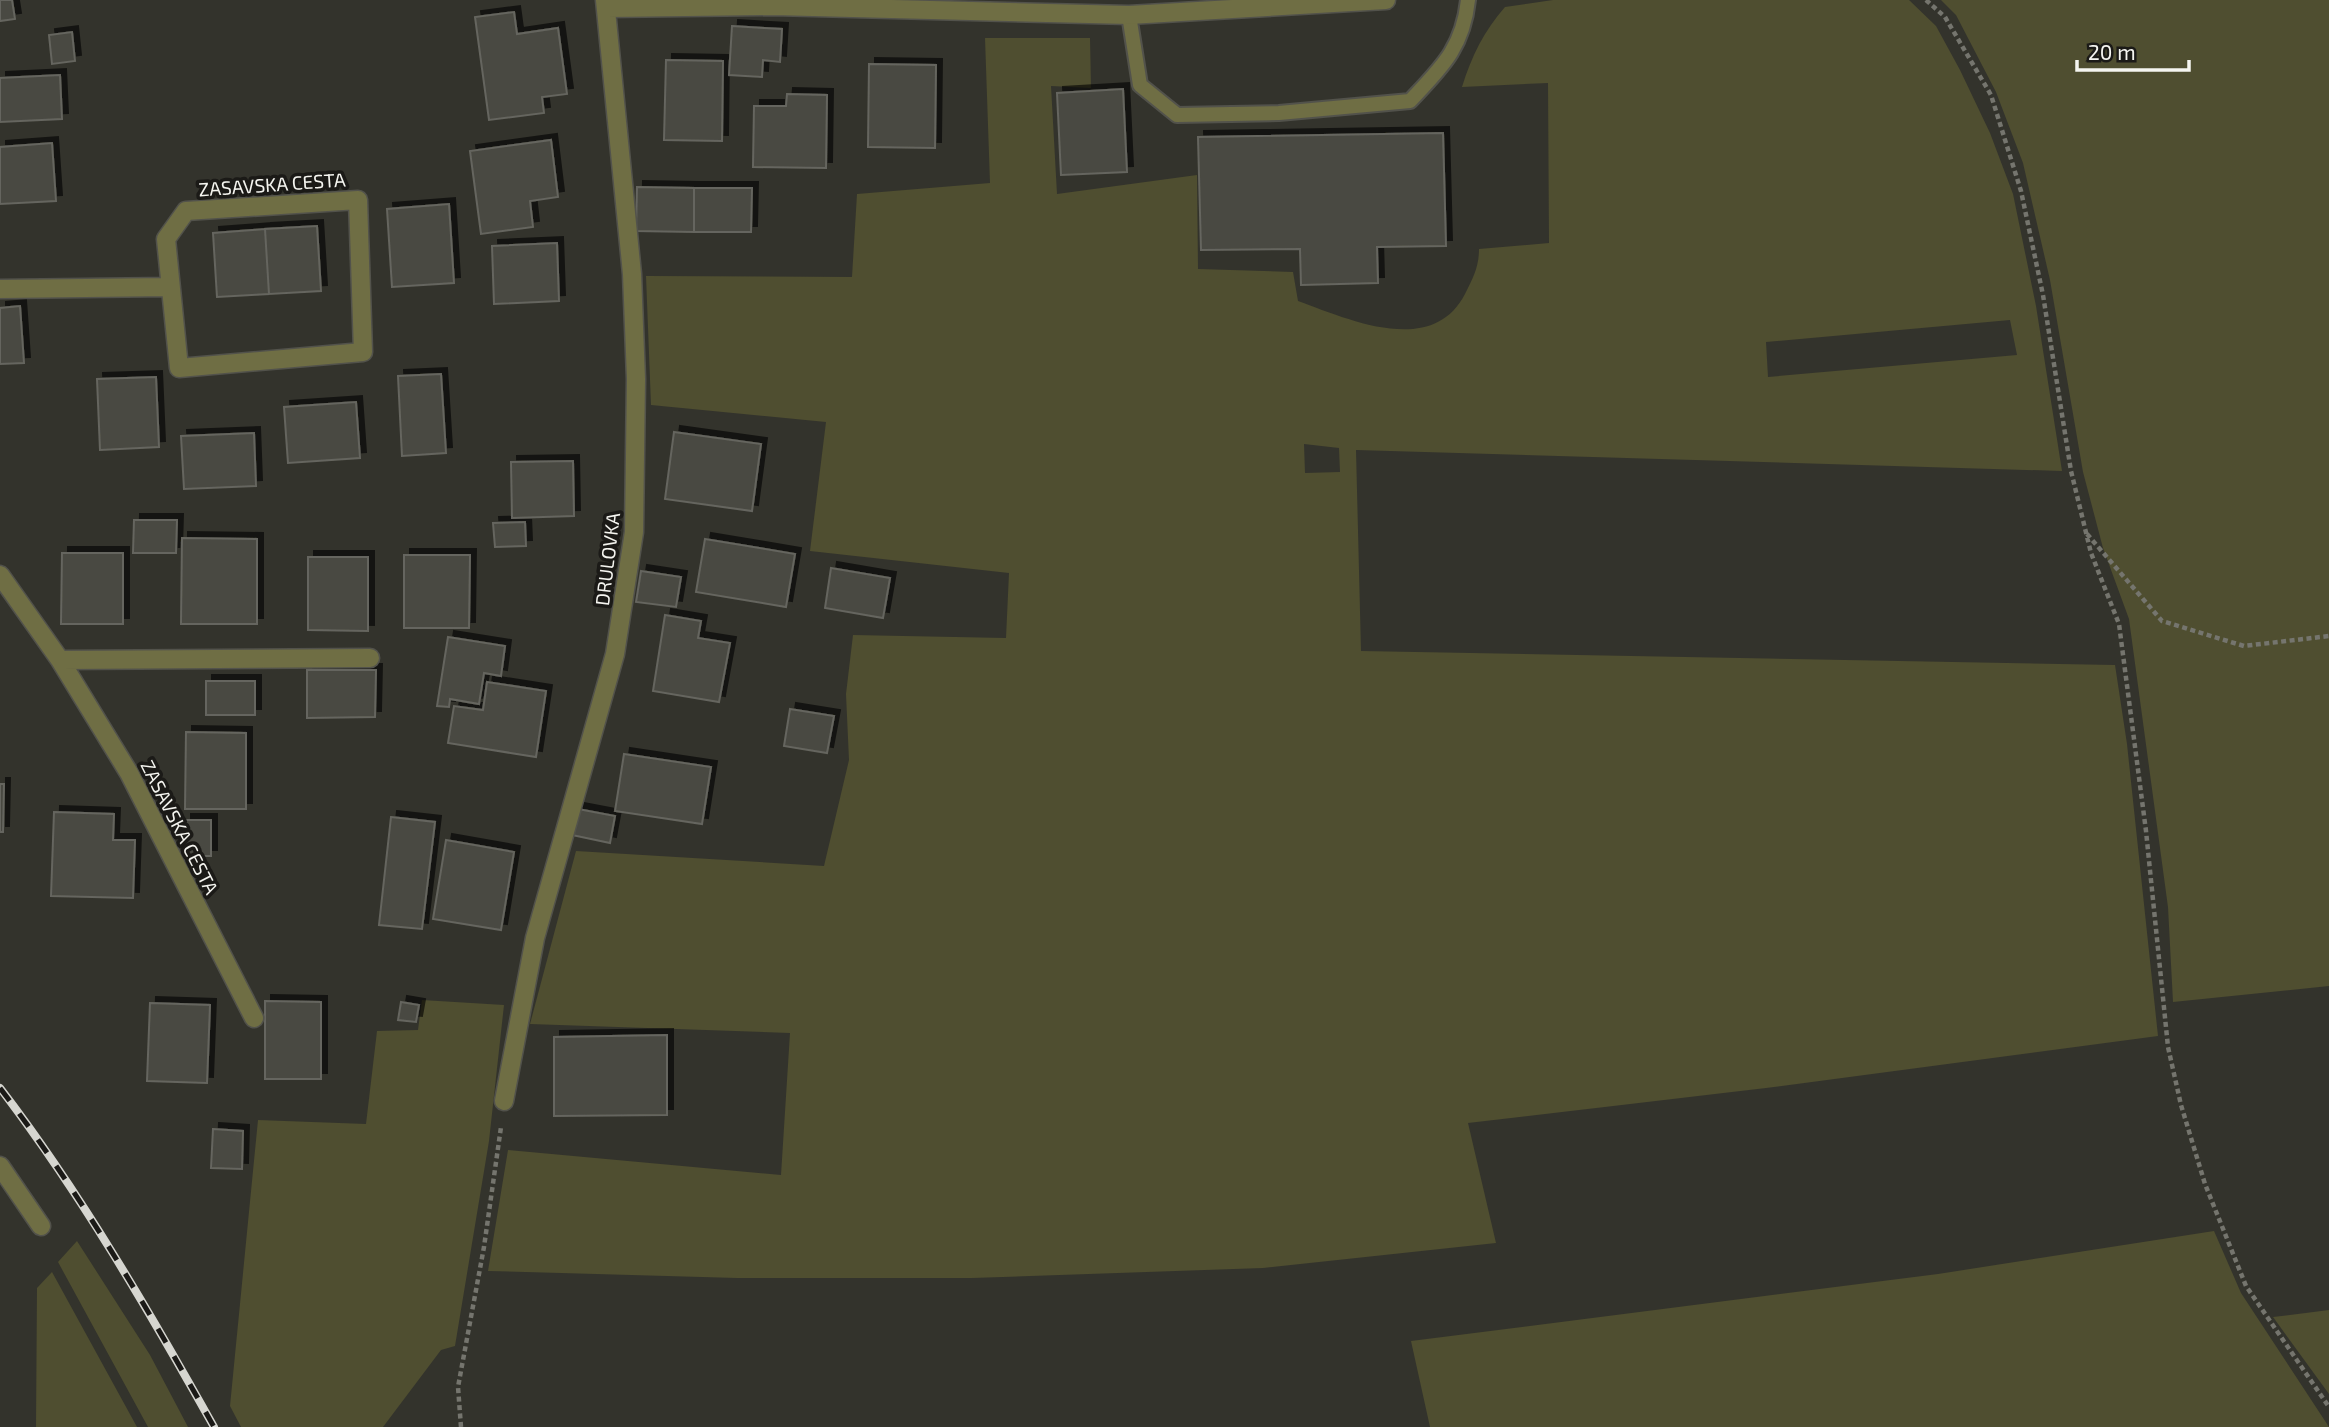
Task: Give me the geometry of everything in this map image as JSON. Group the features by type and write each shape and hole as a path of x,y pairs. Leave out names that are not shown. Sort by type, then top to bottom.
{"street":[{"name":"DRULOVKA","path":"504,1101 535,938 615,654 634,532 636,379 632,274 606,4 1129,15 1386,0"},
{"name":"ZASAVSKA CESTA","path":"358,200 363,352 179,368 169,287 166,240 186,211 358,200"},
{"path":"0,289 169,287"},
{"name":"ZASAVSKA CESTA","path":"0,575 60,660 129,773 254,1018"},
{"path":"60,660 370,658"},
{"path":"0,1166 41,1226"}],"lane":[{"path":"1129,15 1140,85 1177,115 1279,113 1410,101 1448,60 1466,27 1468,0"}],"path":[{"path":"1926,0 1945,17 1991,95 2021,191 2043,295 2071,471 2086,533 2119,624 2146,831 2168,1047 2180,1105 2205,1184 2246,1286 2329,1407"},
{"path":"2086,533 2162,621 2244,646 2329,636"},
{"path":"461,1427 458,1387 484,1247 504,1101"}],"shaded area":[{"path":"1553,0 1909,0 1936,26 1960,70 1990,133 2013,194 2036,306 2062,471 1356,450 1361,651 2115,665 2127,744 2158,1036 1766,1088 1468,1123 1496,1243 1263,1268 972,1278 737,1278 488,1271 508,1150 781,1175 790,1033 530,1024 576,851 824,866 849,760 846,694 853,635 1006,638 1009,573 810,551 826,422 651,405 646,276 852,277 857,194 990,183 985,38 1090,38 1091,88 1051,86 1057,194 1197,175 1198,269 1293,272 1298,301 1364,324 1411,329 1432,325 1450,313 1465,294 1477,267 1479,249 1549,243 1548,83 1462,87 1479,44 1505,7","holes":["2010,320 2017,355 1768,377 1766,342","1304,444 1339,448 1340,472 1305,473"]},
{"path":"1941,0 2329,0 2329,986 2173,1002 2168,907 2129,619 2103,548 2083,472 2050,280 2023,163 1996,92 1956,15"},
{"path":"422,1000 504,1005 489,1141 455,1346 441,1350 383,1427 241,1427 230,1406 258,1120 366,1124 377,1031 418,1030"},
{"path":"2214,1231 2241,1293 2329,1427 1430,1427 1411,1341 1938,1274"},
{"path":"77,1241 150,1355 188,1427 148,1427 58,1262"},
{"path":"52,1272 137,1427 36,1427 37,1288"},
{"path":"2329,1310 2329,1394 2273,1317"}],"building":[{"path":"0,0 12,0 15,19 0,21"},
{"path":"514,12 517,34 558,28 567,94 542,97 544,113 489,120 475,17"},
{"path":"732,26 782,29 780,62 763,60 762,77 729,75"},
{"path":"72,32 75,61 52,64 49,35"},
{"path":"666,60 723,61 722,141 664,140"},
{"path":"869,64 936,65 935,148 868,147"},
{"path":"60,75 62,119 0,122 0,78"},
{"path":"1123,89 1127,172 1061,175 1057,93"},
{"path":"787,94 827,95 826,168 753,167 754,106 786,106"},
{"path":"1443,133 1446,246 1377,247 1378,283 1301,285 1300,249 1201,250 1198,137"},
{"path":"551,140 558,197 530,201 533,227 481,234 470,151"},
{"path":"52,143 56,201 0,204 0,147"},
{"path":"637,187 694,188 694,232 636,231"},
{"path":"694,188 752,188 751,232 694,232"},
{"path":"449,204 454,283 392,287 387,209"},
{"path":"317,226 321,291 269,294 265,229"},
{"path":"265,229 269,294 217,297 213,233"},
{"path":"557,243 559,301 494,304 492,246"},
{"path":"20,306 24,363 0,364 0,308"},
{"path":"441,374 446,453 402,456 398,376"},
{"path":"156,377 159,447 100,450 97,379"},
{"path":"356,402 360,458 288,463 284,407"},
{"path":"674,432 761,444 752,511 665,499"},
{"path":"254,433 256,486 184,489 181,436"},
{"path":"573,461 574,516 512,518 511,462"},
{"path":"134,520 177,520 176,553 133,553"},
{"path":"525,522 526,546 495,547 493,523"},
{"path":"182,538 257,539 257,624 181,624"},
{"path":"705,539 795,554 786,607 696,592"},
{"path":"62,553 123,553 123,624 61,624"},
{"path":"404,555 470,555 469,628 404,628"},
{"path":"308,557 368,557 368,631 308,630"},
{"path":"831,568 890,578 883,618 825,608"},
{"path":"641,571 681,577 676,607 636,602"},
{"path":"665,615 701,621 698,638 730,643 719,702 653,691"},
{"path":"448,637 505,646 501,676 484,673 479,704 450,699 449,707 437,706"},
{"path":"307,670 376,670 375,717 307,718"},
{"path":"206,681 255,681 255,715 206,715"},
{"path":"487,682 546,691 536,757 448,743 454,706 483,710"},
{"path":"790,709 834,716 827,753 784,746"},
{"path":"186,732 246,733 246,809 185,809"},
{"path":"624,754 711,767 702,824 615,811"},
{"path":"0,784 4,784 3,832 0,832"},
{"path":"578,809 615,816 610,843 572,835"},
{"path":"54,812 114,814 113,840 135,840 133,898 51,896"},
{"path":"391,817 435,822 422,929 379,925"},
{"path":"185,820 211,820 211,856 185,856"},
{"path":"446,840 514,852 501,930 433,919"},
{"path":"265,1001 321,1002 321,1079 265,1079"},
{"path":"401,1002 419,1005 416,1022 398,1020"},
{"path":"150,1003 210,1005 207,1083 147,1081"},
{"path":"667,1035 667,1115 554,1116 554,1037"},
{"path":"213,1129 243,1131 242,1169 211,1168"}],"railway":[{"path":"0,1088 86,1211 165,1340 214,1427"}]}
